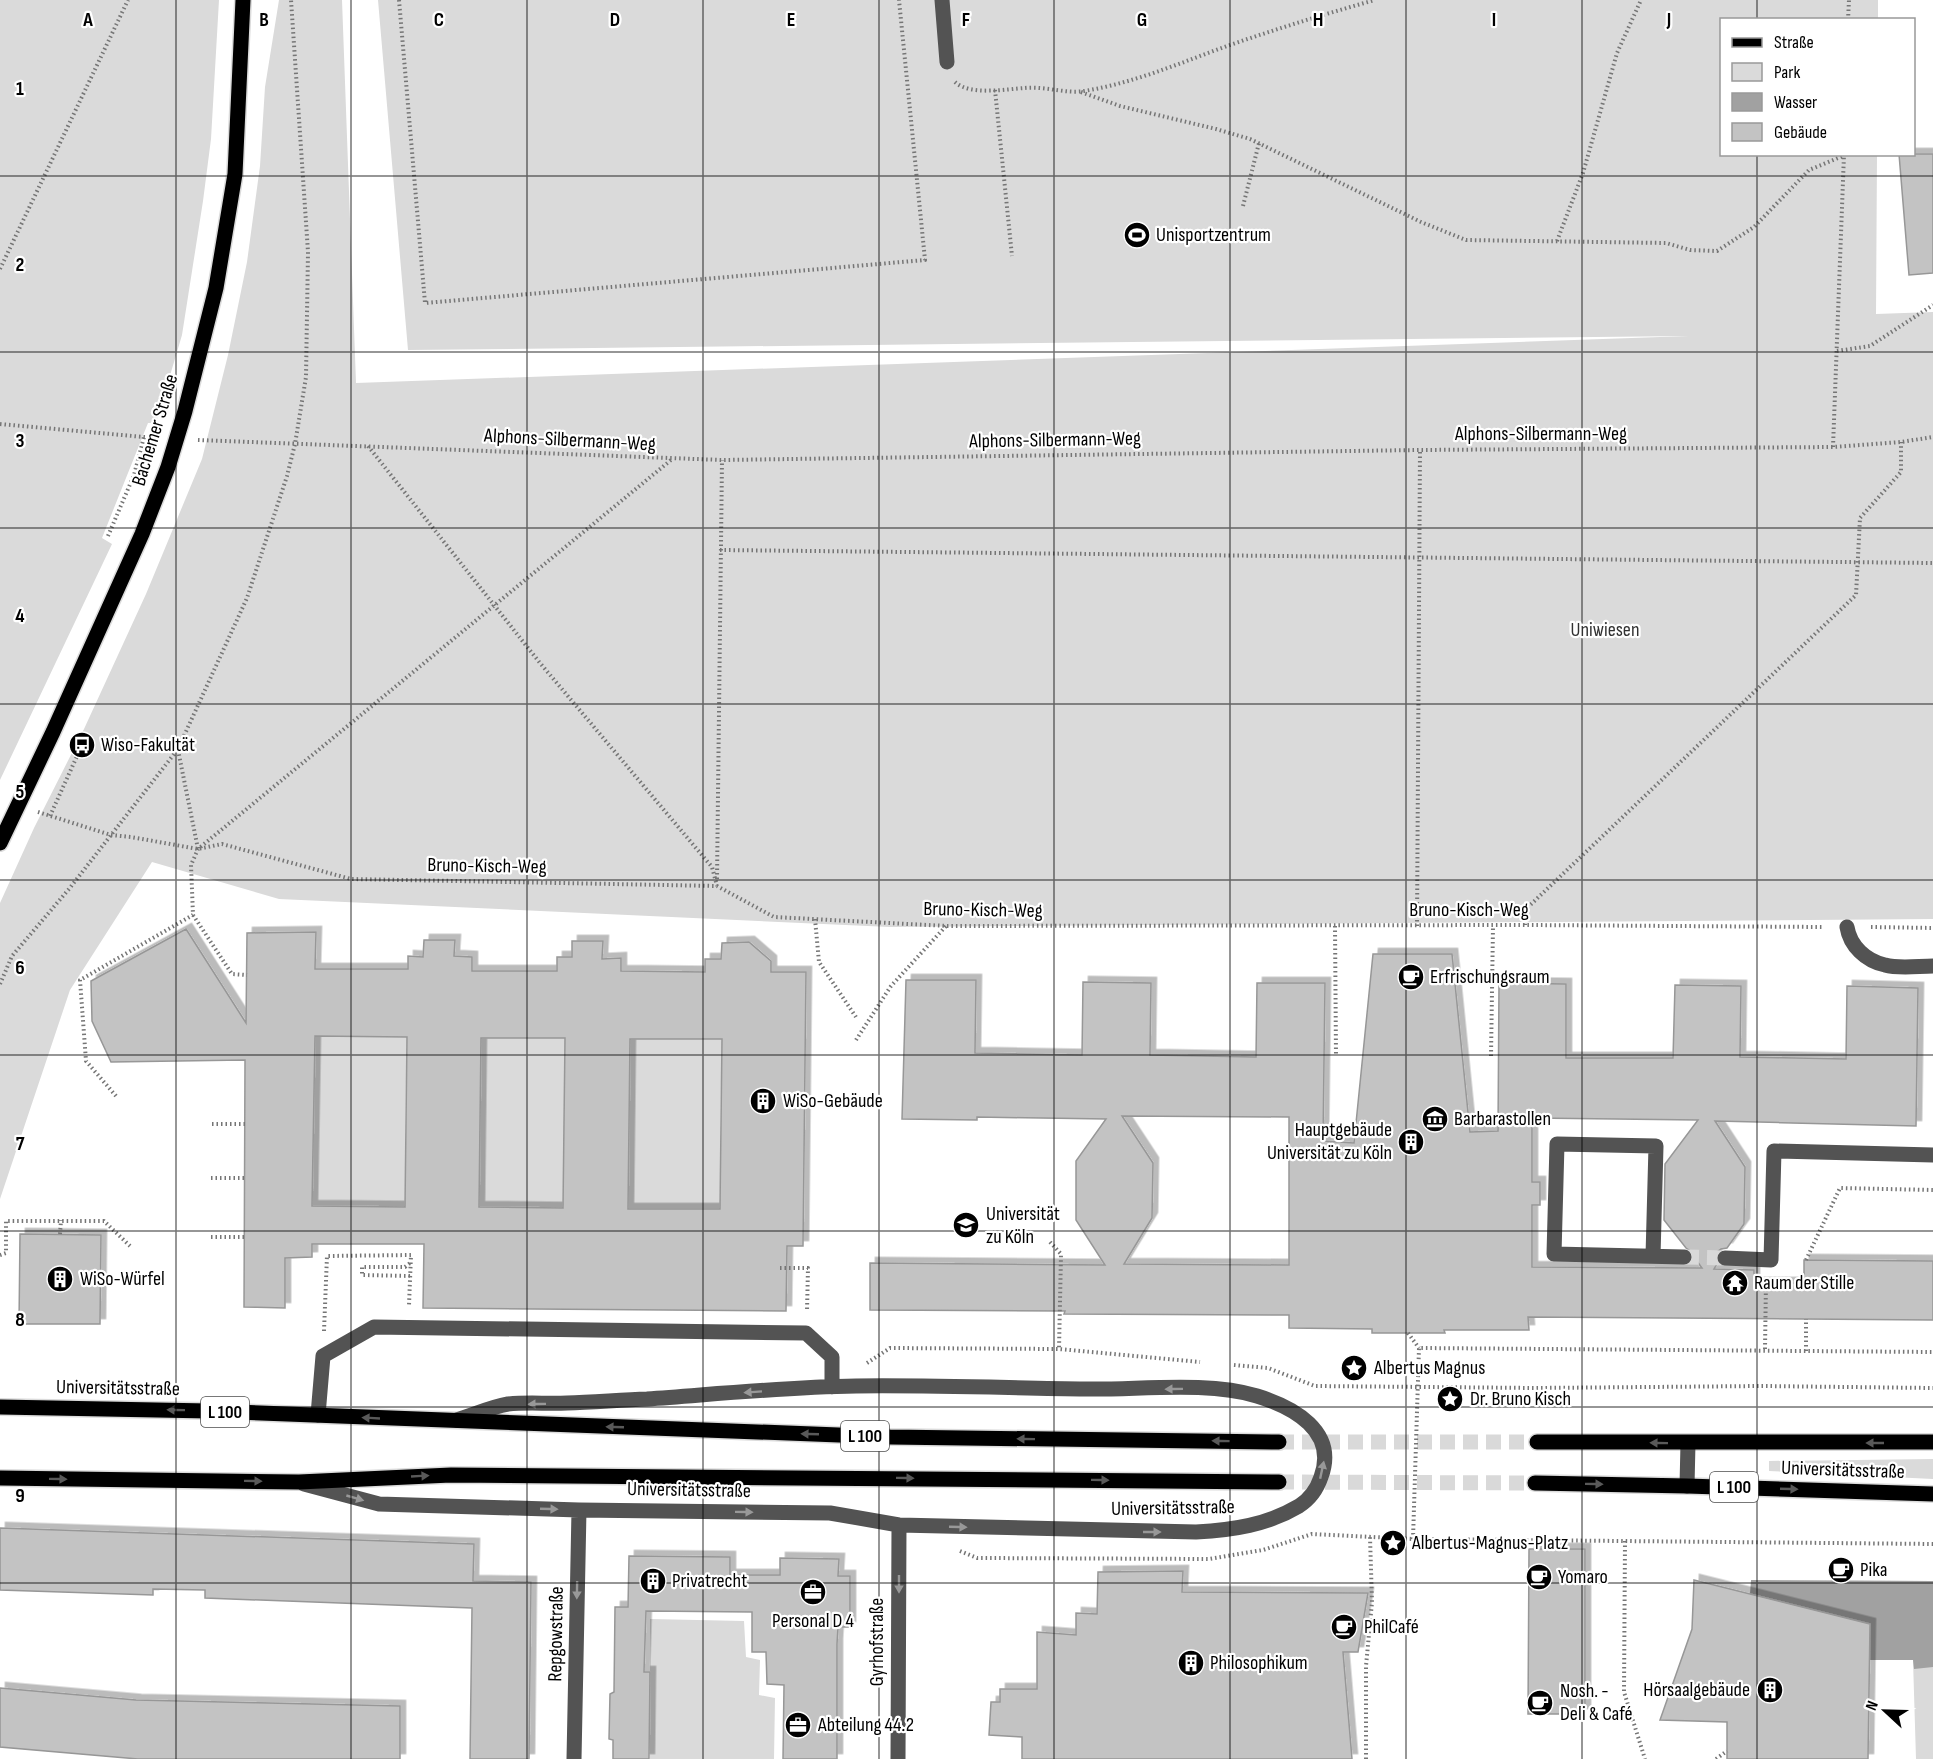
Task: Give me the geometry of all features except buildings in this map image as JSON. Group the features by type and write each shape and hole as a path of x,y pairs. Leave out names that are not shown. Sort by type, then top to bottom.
{"main road":[{"name":"Bachemer Straße","path":"0,843 53,732 142,534 185,411 216,288 235,174 243,0"},
{"name":"Universitätsstraße","path":"0,1407 318,1415 450,1422 890,1437 1279,1442"},
{"name":"Universitätsstraße","path":"1537,1442 1933,1442"},
{"name":"Universitätsstraße","path":"0,1478 299,1482 451,1475 1279,1482"},
{"name":"Universitätsstraße","path":"1535,1483 1933,1494"}],"street":[{"path":"942,0 948,62"},
{"path":"1847,927 1854,946 1866,957 1886,966 1933,966"},
{"path":"1653,1256 1656,1146 1557,1144 1554,1254 1684,1257"},
{"path":"1725,1258 1771,1260 1774,1151 1933,1155"},
{"path":"318,1415 323,1356 374,1327 806,1333 832,1357 832,1387"},
{"name":"Universitätsstraße","path":"299,1482 379,1504 579,1510 830,1513 899,1525 1131,1532 1230,1530 1262,1523 1300,1505 1311,1496 1319,1483 1324,1457 1316,1430 1296,1412 1259,1397 1221,1389 832,1387 586,1403 507,1404 450,1422"},
{"path":"1687,1486 1688,1443"},
{"name":"Repgowstraße","path":"574,1759 579,1510"},
{"name":"Gyrhofstraße","path":"898,1759 899,1525"}],"path":[{"path":"0,269 128,0"},
{"path":"0,984 12,956 178,749 247,598 287,476 295,444 306,377 308,252 291,0"},
{"path":"399,0 425,303 925,260 899,0"},
{"path":"1081,92 1134,80 1281,27 1375,0"},
{"path":"1557,241 1583,173 1617,53 1641,0"},
{"path":"1848,18 1849,0"},
{"path":"948,62 952,78 962,87 996,90 1038,87 1081,92 1120,106 1226,131 1259,143 1447,234 1466,240 1666,243 1690,250 1717,252 1754,227 1809,170 1842,156"},
{"path":"996,90 1012,256"},
{"path":"1243,206 1259,143"},
{"path":"1833,447 1844,156"},
{"path":"1837,351 1870,346 1933,305"},
{"name":"Alphons-Silbermann-Weg","path":"0,424 176,439 367,445 672,460 1833,447 1933,437"},
{"path":"108,536 134,475 144,437"},
{"path":"1525,925 1526,909 1856,596 1860,518 1900,472 1901,442"},
{"path":"367,445 540,663 712,867 717,886"},
{"path":"1417,926 1420,450"},
{"path":"247,975 232,974 193,915 191,865 198,849 672,460"},
{"path":"717,886 722,460"},
{"path":"720,550 1933,563"},
{"path":"50,816 87,734"},
{"path":"178,749 198,849"},
{"name":"Bruno-Kisch-Weg","path":"44,814 111,835 198,849 222,844 351,879 717,886 774,917 947,926 1525,925 1933,928"},
{"path":"116,1096 86,1061 80,980 193,915"},
{"path":"815,919 819,962 856,1017"},
{"path":"856,1040 891,986 947,926"},
{"path":"1335,926 1336,1056"},
{"path":"1491,1056 1493,926"},
{"path":"212,1124 245,1124"},
{"path":"211,1178 245,1178"},
{"path":"1806,1260 1840,1188 1933,1190"},
{"path":"60,1234 61,1220"},
{"path":"0,1255 6,1253 6,1221 104,1221 130,1246"},
{"path":"211,1237 244,1237"},
{"path":"1050,1242 1061,1254 1059,1349"},
{"path":"323,1356 327,1256 411,1255 407,1328"},
{"path":"410,1263 405,1267 362,1267 362,1275 410,1276"},
{"path":"780,1268 808,1268 806,1333"},
{"path":"1765,1350 1766,1277"},
{"path":"1806,1319 1806,1351"},
{"path":"1408,1333 1419,1348 1413,1539 1933,1544"},
{"path":"863,1365 890,1348 1059,1349 1210,1363"},
{"path":"1419,1348 1933,1352"},
{"path":"1233,1365 1268,1368 1315,1386 1933,1388"},
{"path":"1366,1759 1366,1666 1372,1602 1370,1537"},
{"path":"1625,1541 1624,1692 1645,1759"},
{"path":"1716,1759 1727,1751"}],"green space":[{"path":"0,0 219,0 211,139 182,335 156,423 148,423 102,538 112,544 0,780"},
{"name":"Uniwiesen","path":"279,0 342,0 356,383 1689,336 408,350 378,0 1878,0 1878,18 1720,18 1720,156 1877,156 1876,314 1933,312 1933,919 890,927 279,899 152,862 70,990 0,1199 0,903 146,594 202,459 228,355 247,262 260,166 265,87"},
{"path":"315,1036 424,1037 406,1076 405,1169 421,1207 312,1206"},
{"path":"481,1038 574,1038 564,1077 564,1171 572,1208 479,1207"},
{"path":"630,1039 730,1039 721,1079 720,1172 728,1210 628,1209"},
{"path":"1933,1459 1933,1479 1769,1471 1769,1461"},
{"path":"1751,1580 1933,1581 1933,1759 1916,1759 1913,1660 1869,1660"},
{"path":"650,1619 744,1621 746,1657 760,1660 759,1695 775,1698 774,1759 650,1759"}],"water":[{"path":"1751,1580 1933,1581 1933,1667 1914,1669 1913,1660 1869,1660 1750,1594"}],"tunnel":[{"path":"1684,1257 1725,1258"},
{"path":"1279,1442 1537,1442"},
{"path":"1279,1482 1535,1483"}],"place":[{"name":"Unisportzentrum","path":"1137,235"},
{"name":"Wiso-Fakultät","path":"82,745"},
{"name":"Erfrischungsraum","path":"1411,977"},
{"name":"WiSo-Gebäude","path":"763,1101"},
{"name":"Barbarastollen","path":"1435,1119"},
{"name":"Hauptgebäude Universität zu Köln","path":"1411,1142"},
{"name":"Universität zu Köln","path":"966,1225"},
{"name":"WiSo-Würfel","path":"60,1279"},
{"name":"Raum der Stille","path":"1735,1283"},
{"name":"Albertus Magnus","path":"1354,1368"},
{"name":"Dr. Bruno Kisch","path":"1450,1399"},
{"name":"Albertus-Magnus-Platz","path":"1393,1543"},
{"name":"Pika","path":"1841,1570"},
{"name":"Yomaro","path":"1539,1577"},
{"name":"Privatrecht","path":"653,1581"},
{"name":"Personal D 4","path":"813,1592"},
{"name":"PhilCafé","path":"1344,1627"},
{"name":"Philosophikum","path":"1191,1663"},
{"name":"Hörsaalgebäude","path":"1770,1690"},
{"name":"Nosh. - Deli & Café","path":"1540,1703"},
{"name":"Abteilung 44.2","path":"798,1725"}]}
